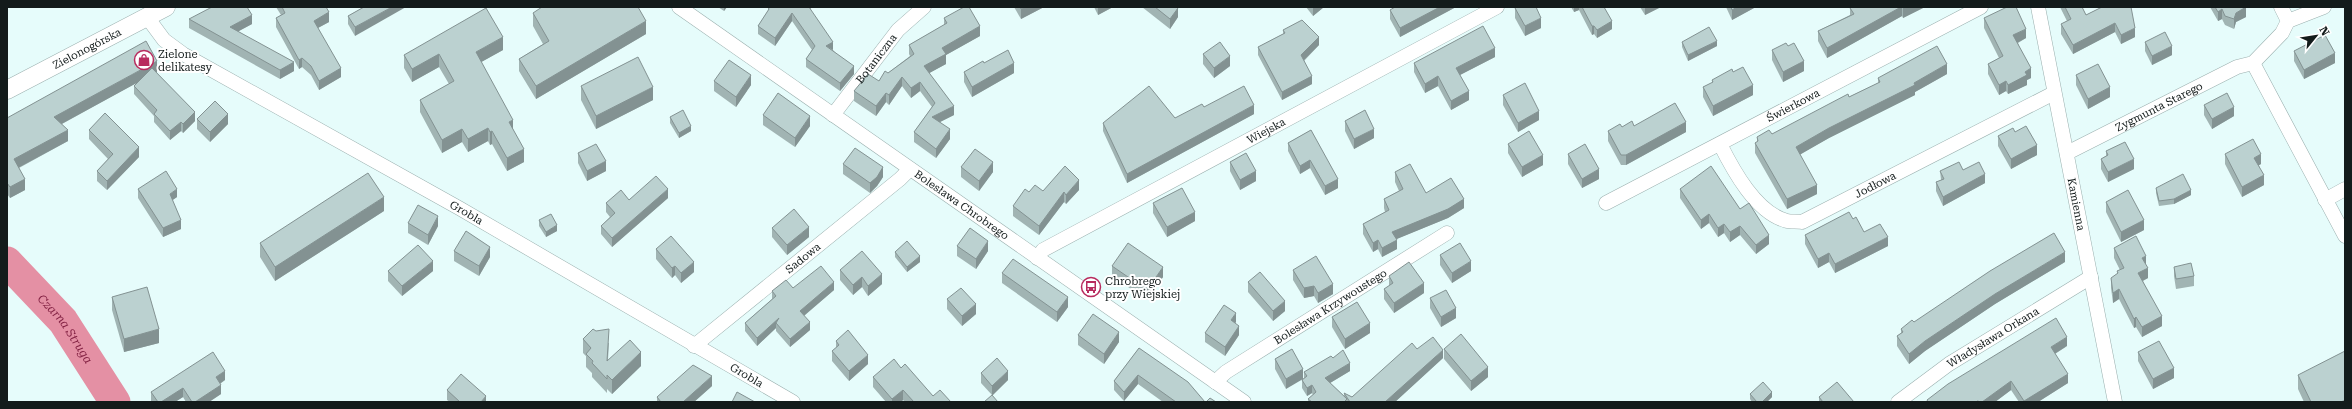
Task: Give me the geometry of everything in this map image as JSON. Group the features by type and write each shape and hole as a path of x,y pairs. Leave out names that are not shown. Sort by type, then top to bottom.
{"street":[{"name":"Zielonogórska","path":"7,90 166,7"},
{"name":"Bolesława Chrobrego","path":"679,7 1244,402"},
{"name":"Botaniczna","path":"833,116 898,30 924,7"},
{"name":"Wiejska","path":"1037,258 1044,250 1497,7"},
{"name":"Świerkowa","path":"1606,203 1981,7"},
{"name":"Kamienna","path":"2038,7 2115,402"},
{"path":"2281,7 2288,21 2324,7"},
{"name":"Grobla","path":"147,17 164,40 183,54 444,200 793,402"},
{"name":"Zygmunta Starego","path":"2067,153 2237,67 2253,62 2282,33 2288,21"},
{"path":"2253,62 2345,236"},
{"name":"Jodłowa","path":"1720,144 1735,174 1762,205 1774,215 1787,221 1802,222 2054,93"},
{"name":"Sadowa","path":"694,346 900,179 910,169"},
{"path":"2325,200 2345,189"},
{"name":"Bolesława Krzywoustego","path":"1215,382 1226,372 1447,233"},
{"name":"Władysława Orkana","path":"1898,402 1949,364 2091,277"}],"building":[{"path":"212,7 247,7 252,15 230,27 294,62 280,70 189,19"},
{"path":"282,7 326,7 329,12 314,21 341,68 319,81 311,66 302,58 299,60 276,18 285,13"},
{"path":"364,7 392,7 355,27 348,16"},
{"path":"542,7 638,7 646,21 536,86 519,59 549,41 533,13"},
{"path":"768,7 809,7 833,42 826,46 854,66 840,83 806,59 815,46 792,13 775,38 758,26 769,9"},
{"path":"964,7 969,7 980,26 942,48 946,54 924,66 954,106 932,117 950,129 936,149 914,132 935,103 920,82 911,88 902,77 889,95 886,93 876,106 854,91 868,74 879,81 885,71 888,73 914,54 909,45 947,23 944,18"},
{"path":"1155,7 1178,7 1178,8 1170,19"},
{"path":"1395,7 1440,7 1400,28 1390,10"},
{"path":"1536,7 1541,18 1525,26 1515,8"},
{"path":"1582,7 1604,7 1612,21 1597,30 1594,26 1592,26"},
{"path":"1901,7 1827,48 1818,31 1854,14 1850,8"},
{"path":"2007,7 2016,7 2026,29 2013,35 2031,68 2025,72 2027,75 2008,85 2006,81 1999,85 1988,64 2003,56 1984,18"},
{"path":"2065,7 2082,7 2086,15 2102,7 2131,7 2135,28 2121,35 2115,23 2073,45 2061,24 2071,19"},
{"path":"2215,7 2246,7 2236,13 2234,19 2225,16 2222,9 2218,12"},
{"path":"486,8 503,37 476,52 513,120 509,122 524,149 507,158 492,131 490,132 488,128 468,139 462,129 442,140 420,100 454,81 439,54 412,69 404,55"},
{"path":"1302,20 1319,37 1301,55 1312,76 1282,92 1258,47 1285,33 1283,30"},
{"path":"1483,26 1495,48 1456,68 1469,91 1451,101 1438,76 1425,84 1414,63"},
{"path":"1709,27 1717,41 1688,55 1682,42"},
{"path":"2165,32 2172,46 2152,56 2145,42"},
{"path":"2325,35 2335,53 2304,70 2294,51"},
{"path":"146,41 157,61 54,117 68,130 14,159 25,179 10,187 7,183 7,118"},
{"path":"1220,42 1230,56 1214,68 1203,54"},
{"path":"1786,43 1788,46 1794,43 1804,61 1783,72 1772,50"},
{"path":"1937,46 1947,64 1914,83 1915,85 1829,128 1796,147 1817,185 1787,199 1755,143 1758,141 1757,137 1769,130 1772,134 1848,94 1849,97 1880,82 1878,78"},
{"path":"1008,50 1014,63 972,87 964,72 983,61 984,63"},
{"path":"638,57 653,87 596,116 581,86"},
{"path":"729,60 751,75 736,97 714,81"},
{"path":"2098,64 2110,87 2088,99 2076,75"},
{"path":"1743,67 1753,85 1713,106 1703,87 1713,82 1712,80 1732,69 1733,72"},
{"path":"152,68 195,112 183,124 181,122 170,131 154,114 157,110 134,86"},
{"path":"1525,83 1539,111 1518,123 1503,95"},
{"path":"1149,86 1175,118 1202,104 1204,107 1244,86 1254,105 1127,174 1103,123"},
{"path":"778,93 810,116 795,138 763,115"},
{"path":"2227,93 2234,107 2212,119 2204,105"},
{"path":"215,101 228,114 210,132 197,119"},
{"path":"1675,103 1686,122 1626,155 1621,155 1608,131 1620,124 1622,127 1632,121 1634,126"},
{"path":"683,110 691,126 679,133 670,117"},
{"path":"1365,110 1374,129 1354,139 1345,121"},
{"path":"105,113 139,147 107,181 97,171 113,154 89,130"},
{"path":"2026,126 2037,145 2011,159 1998,136 2013,128 2015,132"},
{"path":"1311,130 1338,179 1325,186 1310,160 1300,166 1288,143"},
{"path":"1529,131 1543,155 1522,167 1508,144"},
{"path":"2253,139 2261,154 2254,158 2264,175 2242,187 2225,154"},
{"path":"2125,142 2134,159 2108,172 2101,159 2108,155 2106,151"},
{"path":"596,144 606,161 587,171 578,153"},
{"path":"1585,144 1599,169 1582,179 1568,154"},
{"path":"855,148 883,167 877,177 870,183 843,164"},
{"path":"975,149 993,162 979,181 961,167"},
{"path":"1246,153 1256,171 1240,180 1230,162"},
{"path":"1959,162 1963,170 1979,162 1985,174 1943,197 1936,182 1944,179 1940,171"},
{"path":"1410,164 1426,193 1451,178 1464,199 1448,209 1392,232 1397,240 1382,248 1378,240 1373,243 1363,224 1389,210 1384,199 1403,189 1395,172"},
{"path":"1065,166 1079,180 1066,195 1064,192 1039,226 1013,206 1025,189 1029,192 1035,185 1043,191"},
{"path":"1711,166 1740,209 1749,203 1769,235 1756,245 1740,226 1730,232 1724,224 1718,228 1709,214 1701,220 1680,189"},
{"path":"166,171 177,189 170,194 181,220 163,228 138,189"},
{"path":"368,173 384,197 275,267 260,243"},
{"path":"2183,174 2191,190 2174,199 2159,201 2156,188"},
{"path":"656,176 668,189 612,238 601,226 615,213 606,203 621,190 629,200"},
{"path":"1182,188 1195,212 1167,227 1153,203"},
{"path":"2128,190 2144,220 2121,232 2106,202"},
{"path":"418,205 438,216 428,235 408,223"},
{"path":"794,209 809,227 787,245 772,228"},
{"path":"1849,212 1853,219 1856,217 1864,232 1880,224 1888,237 1835,264 1829,253 1818,259 1805,235"},
{"path":"551,214 557,225 546,232 539,220"},
{"path":"970,228 988,241 976,259 957,246"},
{"path":"466,231 490,247 479,266 454,251"},
{"path":"2054,233 2065,252 1995,294 1925,341 1909,354 1897,336 1903,332 1901,329 1912,320 1914,322 1990,271"},
{"path":"671,236 694,262 681,273 675,266 672,268 656,249"},
{"path":"2136,236 2146,256 2142,258 2148,268 2138,273 2162,316 2142,327 2136,317 2134,319 2119,289 2113,293 2111,278 2118,273 2117,271 2124,268 2114,248"},
{"path":"907,241 920,256 907,267 895,252"},
{"path":"1128,243 1163,267 1147,290 1112,266"},
{"path":"1460,243 1471,261 1452,273 1440,255"},
{"path":"418,245 433,261 402,286 388,271"},
{"path":"862,251 882,274 868,286 862,277 853,285 840,270"},
{"path":"1316,256 1333,284 1318,293 1314,286 1304,288 1293,270"},
{"path":"1013,259 1068,297 1057,312 1002,273"},
{"path":"1409,262 1424,283 1394,303 1384,289 1393,283 1389,276"},
{"path":"2191,263 2194,276 2176,279 2174,267"},
{"path":"821,266 834,282 800,311 810,322 790,339 776,323 779,318 757,338 745,323 776,296 772,291 786,280 793,288"},
{"path":"1260,272 1285,301 1273,311 1248,282"},
{"path":"147,287 159,329 124,339 112,297"},
{"path":"961,288 976,304 962,316 947,299"},
{"path":"1446,290 1456,308 1441,317 1430,298"},
{"path":"1357,302 1370,323 1345,339 1332,317"},
{"path":"1224,305 1236,313 1231,320 1239,326 1225,347 1205,333"},
{"path":"1093,314 1119,332 1104,354 1078,335"},
{"path":"2056,318 2067,337 2051,347 2068,374 2024,401 2011,381 1982,402 1928,402 1927,400 1948,384"},
{"path":"593,329 596,331 609,329 607,361 630,340 641,352 612,380 607,375 607,379 586,354 591,348 583,339"},
{"path":"848,330 868,355 849,371 832,351 839,345 836,341"},
{"path":"1461,334 1488,367 1471,381 1444,349"},
{"path":"1433,337 1443,350 1385,402 1350,402 1344,393 1352,397 1412,343 1417,349"},
{"path":"2159,341 2174,368 2153,379 2138,352"},
{"path":"1139,348 1188,382 1205,402 1176,402 1138,375 1124,392 1114,381"},
{"path":"1292,349 1303,369 1286,379 1275,359"},
{"path":"1343,350 1350,363 1325,378 1347,399 1344,402 1312,402 1308,399 1316,392 1312,385 1307,388 1302,380 1307,376 1304,372 1331,356 1333,358"},
{"path":"2345,351 2345,400 2341,402 2311,402 2298,375"},
{"path":"213,352 225,371 216,377 221,385 195,402 192,402 183,388 161,402 158,402 151,392"},
{"path":"997,358 1008,371 992,386 981,373"},
{"path":"894,359 901,368 905,364 933,396 940,390 951,402 914,402 903,390 892,399 873,377"},
{"path":"693,365 712,376 683,402 661,402 657,397"},
{"path":"461,374 486,396 481,402 460,402 447,390"},
{"path":"1763,382 1772,392 1762,402 1757,402 1750,394"},
{"path":"1837,382 1854,402 1823,402 1819,397"},
{"path":"737,392 755,402 732,402"},
{"path":"992,395 998,402 984,402"},
{"path":"1210,398 1216,402 1206,402"}],"waterway":[{"name":"Czarna Struga","path":"7,262 63,321 115,402"}],"place":[{"name":"Zielone delikatesy","path":"144,60"},
{"name":"Chrobrego przy Wiejskiej","path":"1091,287"}]}
